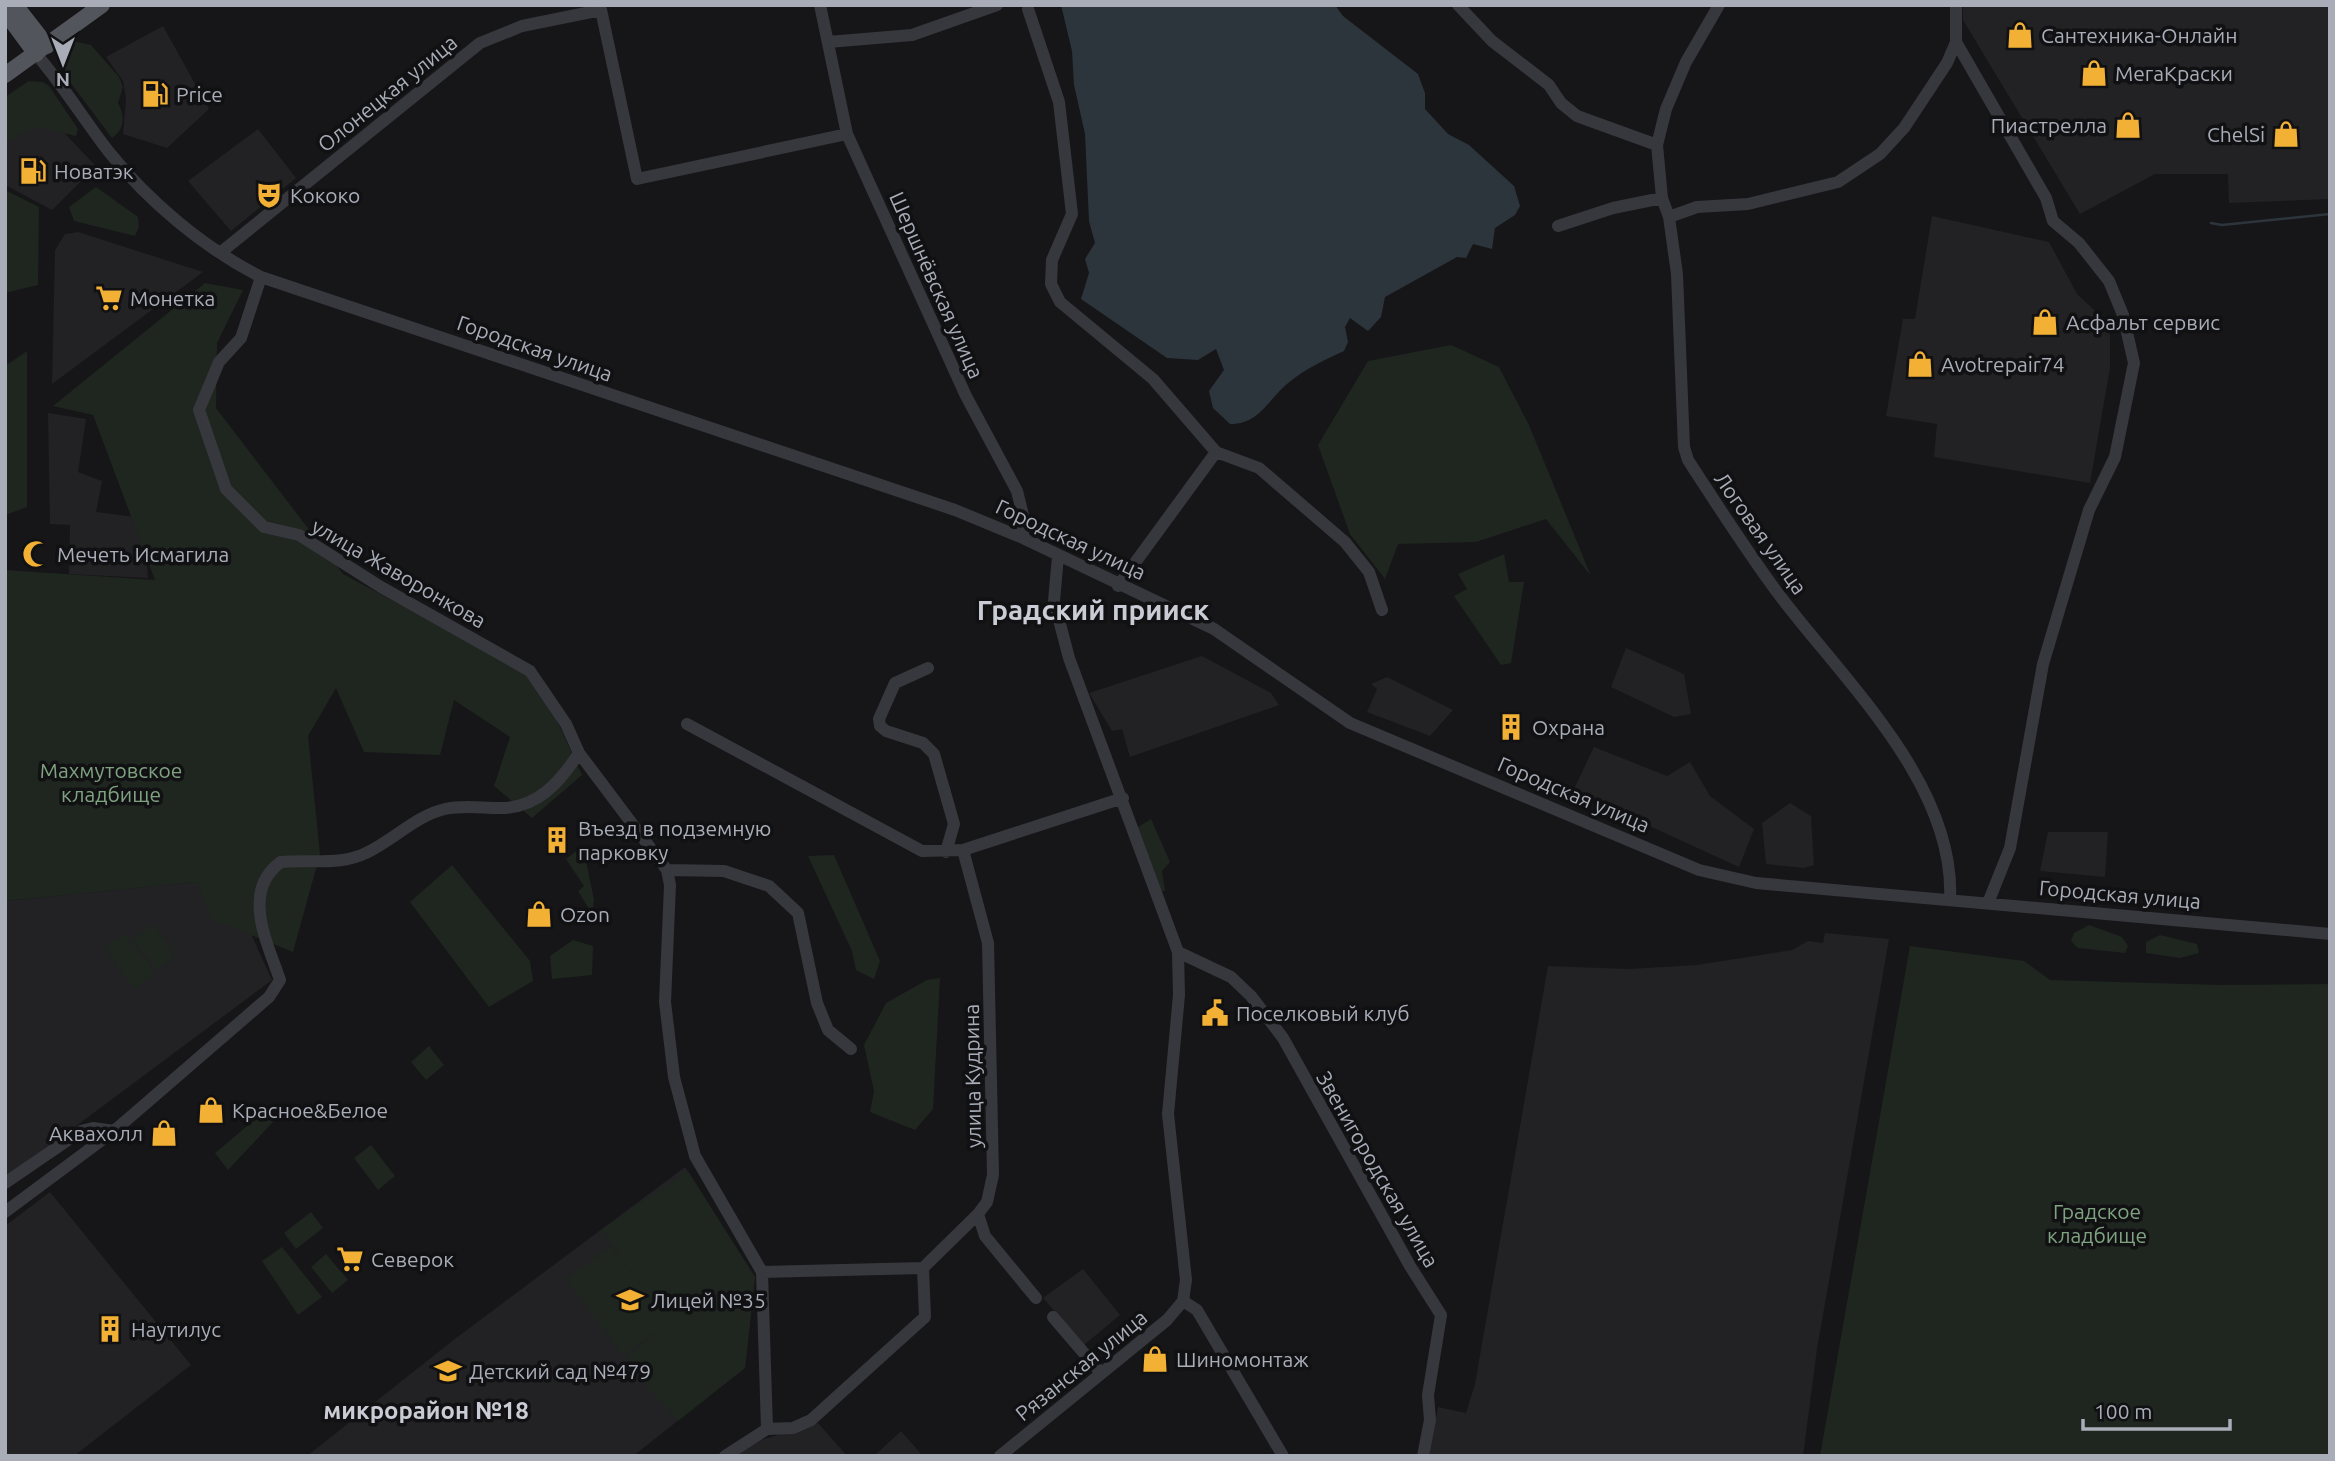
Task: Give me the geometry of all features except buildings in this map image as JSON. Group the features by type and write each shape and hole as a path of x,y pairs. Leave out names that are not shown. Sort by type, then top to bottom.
{"main road":[{"path":"5,75 102,5"},
{"path":"15,13 41,50"},
{"name":"Городская улица","path":"15,13 22,35 41,50"}],"street":[{"name":"Шершнёвская улица","path":"820,5 846,134 966,396 1017,491 1023,515 1023,538"},
{"path":"828,42 912,35 996,5"},
{"path":"1458,5 1492,41 1549,85 1562,103 1577,116 1657,145"},
{"name":"Логовая улица","path":"1719,5 1686,62 1667,109 1657,145 1662,198 1669,217 1677,274 1684,447 1688,460 1777,592 1886,733 1926,791 1952,871 1950,900"},
{"path":"1669,217 1697,207 1748,204 1838,182 1880,154 1904,128 1947,63 1956,42 1956,5"},
{"path":"600,8 637,179 846,134"},
{"name":"Олонецкая улица","path":"220,253 480,43 522,26 600,8"},
{"path":"1027,9 1059,102 1072,214 1052,260 1051,284 1060,302 1153,379 1216,452 1259,468 1345,542 1369,572 1381,610"},
{"path":"1956,42 2046,198 2053,221 2079,243 2109,281 2123,315 2134,363 2115,457 2089,510 2043,664 2010,848 1988,903"},
{"name":"Городская улица","path":"41,50 109,152 138,186 220,253 261,277 955,510 1023,538 1118,586 1174,608 1214,629 1350,723 1699,870 1756,883 2330,934"},
{"path":"1558,226 1613,208 1662,198"},
{"name":"улица Жаворонкова","path":"261,277 241,338 219,362 199,410 226,489 264,527 299,536 381,587 530,671 566,724 579,753 667,870"},
{"path":"1118,586 1216,452"},
{"path":"1058,556 1054,586 1055,612 1069,659 1123,798 1146,872 1178,952 1179,995 1168,1114 1185,1255 1183,1301 1197,1310 1283,1456"},
{"path":"928,668 895,683 879,719 880,726 886,731 923,743 934,754 954,824 946,852"},
{"path":"687,724 922,851 963,850 1123,798"},
{"path":"5,1212 114,1131 269,997 280,980 260,926 265,883 273,868 289,861 338,861 357,857 443,809 503,808 525,803 545,795 564,776 579,753"},
{"name":"улица Кудрина","path":"963,850 988,943 993,1175 987,1202 978,1214"},
{"path":"766,1429 762,1272 695,1156 681,1109 665,1002 664,949 670,885 667,870 724,871 769,886 798,913 817,1003 828,1030 851,1049"},
{"name":"Звенигородская улица","path":"1178,952 1231,977 1251,996 1283,1038 1410,1266 1441,1315 1428,1395 1430,1420 1423,1456"},
{"path":"5,1183 68,1137 93,1128 114,1131"},
{"path":"68,1137 82,1140 83,1154"},
{"path":"762,1272 923,1268 978,1214 985,1236 1036,1298"},
{"path":"962,1229 985,1236"},
{"path":"725,1456 766,1429 793,1428 811,1420 925,1317 923,1268"},
{"name":"Рязанская улица","path":"1000,1456 1167,1320 1183,1301"},
{"path":"1053,1317 1101,1373"}],"shaded area":[{"path":"1061,5 1335,5 1343,16 1418,74 1425,93 1425,109 1448,134 1469,145 1514,186 1520,206 1515,215 1495,228 1492,249 1473,244 1466,258 1457,257 1385,297 1381,317 1368,331 1350,318 1345,327 1348,342 1344,351 1293,379 1256,416 1230,424 1213,408 1209,391 1224,370 1216,349 1198,360 1167,358 1081,299 1089,273 1085,259 1095,243 1089,221 1085,134 1074,85 1072,51"},
{"path":"1963,5 2330,5 2330,199 2229,203 2228,174 2155,174 2080,214 1963,20"},
{"path":"163,26 209,109 167,148 123,134 126,99 123,81 106,57"},
{"path":"43,111 96,166 52,210 5,185 5,140"},
{"path":"258,129 296,178 231,231 188,181"},
{"path":"1932,216 2049,242 2077,294 2110,325 2110,368 2090,483 1934,457 1937,424 1886,416 1903,319 1915,319"},
{"path":"78,232 203,272 52,384 55,250 65,234"},
{"path":"48,413 86,419 78,472 102,481 96,512 143,518 148,578 69,574 70,525 50,524"},
{"path":"1626,648 1684,674 1691,714 1674,717 1611,687"},
{"path":"1202,656 1271,693 1279,705 1130,757 1122,729 1112,731 1089,693"},
{"path":"1387,677 1453,710 1430,736 1367,712 1377,689 1371,684"},
{"path":"1594,747 1667,776 1690,762 1710,796 1754,829 1739,867 1573,791"},
{"path":"1790,803 1811,816 1814,865 1804,868 1766,864 1762,823"},
{"path":"2048,832 2108,832 2105,877 2040,871"},
{"path":"226,879 272,980 5,1179 5,901"},
{"path":"1825,933 1889,939 1817,1349 1803,1456 1429,1456 1438,1407 1466,1413 1475,1384 1548,966 1628,969 1697,965 1792,950 1808,941 1823,943"},
{"name":"Лицей №35","path":"685,1167 755,1277 745,1368 633,1456 307,1456 456,1338"},
{"path":"50,1192 191,1365 74,1456 5,1456 5,1226"},
{"path":"1083,1269 1120,1315 1084,1345 1043,1298"},
{"path":"818,1423 847,1456 734,1456 754,1442"},
{"path":"901,1431 923,1456 874,1456"}],"green space":[{"path":"73,41 91,45 119,77 123,87 118,103 122,122 119,131 112,138 64,74 63,49"},
{"path":"29,81 43,82 49,86 78,129 76,136 36,127 5,143 5,97"},
{"path":"96,187 138,217 139,227 135,236 74,221 69,207"},
{"path":"5,190 39,207 38,285 5,293"},
{"name":"Махмутовское кладбище","path":"205,283 243,290 217,343 216,408 343,574 538,679 582,775 532,818 494,786 510,737 454,700 440,755 364,752 336,688 308,736 320,854 293,952 211,919 197,882 5,901 5,570 155,580 93,415 53,406"},
{"path":"1451,345 1499,367 1529,425 1591,576 1546,519 1476,542 1398,544 1385,579 1350,534 1318,445 1368,361"},
{"path":"27,351 27,507 5,515 5,366"},
{"path":"1504,554 1509,582 1524,582 1511,663 1501,665 1454,596 1467,589 1458,574"},
{"path":"1151,819 1170,862 1162,871 1165,891 1157,892 1135,829"},
{"path":"583,846 594,900 593,908 589,909 578,891 584,886 566,859"},
{"path":"834,855 880,961 874,979 856,970 852,951 808,856"},
{"path":"452,865 530,961 533,981 489,1007 410,902"},
{"path":"153,924 176,955 157,970 133,940"},
{"path":"2089,925 2122,937 2128,946 2125,953 2078,948 2071,941 2074,933"},
{"path":"125,933 155,973 135,989 104,949"},
{"path":"2160,935 2197,944 2199,953 2180,958 2146,953 2146,942"},
{"path":"573,940 593,946 592,975 552,979 550,956"},
{"name":"Градское кладбище","path":"1910,946 2024,961 2050,980 2220,985 2330,984 2330,1456 1820,1456"},
{"path":"940,978 933,1109 915,1130 870,1112 874,1091 864,1045 886,1003 927,980"},
{"path":"429,1046 444,1065 426,1080 411,1062"},
{"path":"265,1111 274,1121 228,1170 215,1153"},
{"path":"371,1145 395,1176 378,1190 354,1158"},
{"path":"688,1171 755,1277 745,1368 678,1421 650,1390 626,1357 667,1324 623,1356 566,1279 611,1246 666,1319 601,1230"},
{"path":"311,1212 323,1228 296,1249 284,1233"},
{"path":"282,1247 322,1297 298,1315 262,1261"},
{"path":"326,1254 348,1280 332,1293 311,1267"}],"waterway":[{"path":"2211,223 2222,225 2330,214"}],"place":[{"name":"Сантехника-Онлайн","path":"2020,35"},
{"name":"МегаКраски","path":"2094,73"},
{"name":"Price","path":"155,94"},
{"name":"Пиастрелла","path":"2128,125"},
{"name":"ChelSi","path":"2286,134"},
{"name":"Новатэк","path":"33,171"},
{"name":"Кококо","path":"269,195"},
{"name":"Монетка","path":"109,298"},
{"name":"Асфальт сервис","path":"2045,322"},
{"name":"Avotrepair74","path":"1920,364"},
{"name":"Мечеть Исмагила","path":"36,554"},
{"name":"Охрана","path":"1511,727"},
{"name":"Въезд в подземную парковку","path":"557,840"},
{"name":"Ozon","path":"539,914"},
{"name":"Поселковый клуб","path":"1215,1013"},
{"name":"Красное&Белое","path":"211,1110"},
{"name":"Аквахолл","path":"164,1133"},
{"name":"Северок","path":"350,1259"},
{"name":"Лицей №35","path":"630,1300"},
{"name":"Наутилус","path":"110,1329"},
{"name":"Шиномонтаж","path":"1155,1359"},
{"name":"Детский сад №479","path":"448,1371"}],"district":[{"name":"Градский прииск","path":"1093,609"},
{"name":"микрорайон №18","path":"426,1410"}]}
